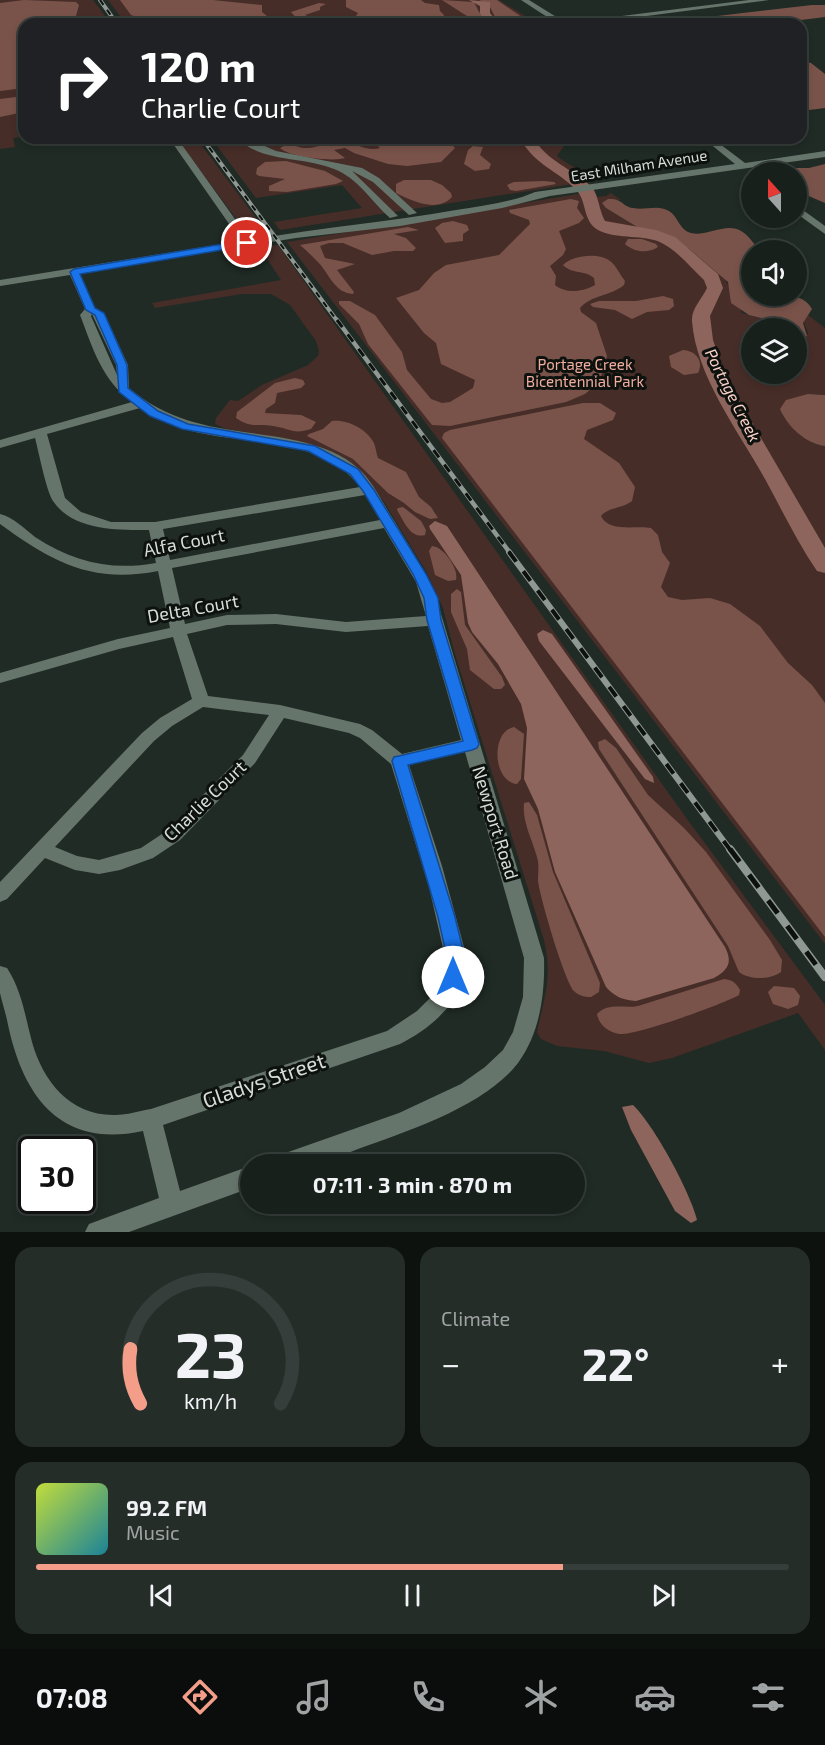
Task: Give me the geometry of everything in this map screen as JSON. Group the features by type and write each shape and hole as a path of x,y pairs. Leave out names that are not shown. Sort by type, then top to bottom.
{"street":[{"path":"618,18 766,0"},
{"path":"521,2 541,18"},
{"path":"521,2 551,18"},
{"path":"177,144 247,243"},
{"path":"253,144 266,151 364,171 384,185 412,213"},
{"path":"717,144 741,164"},
{"name":"East Milham Avenue","path":"762,162 825,153"},
{"path":"316,161 337,166 349,172 393,216"},
{"name":"East Milham Avenue","path":"296,235 311,230 412,213 741,165"},
{"path":"367,189 384,185"},
{"name":"East Milham Avenue","path":"0,284 296,235 400,223 502,206 546,195"},
{"path":"807,217 825,231"},
{"name":"Newport Road","path":"74,272 91,310 84,315 107,370 123,390 140,404 168,421 199,430 311,448 354,472 368,490 431,598 434,620 527,929 534,958 536,982 531,1010 523,1035 508,1059 476,1087 438,1106 312,1154"},
{"path":"0,444 140,404"},
{"name":"Alfa Court","path":"40,432 59,500 76,515 110,526 154,526 368,490"},
{"name":"Alfa Court","path":"0,518 50,553 86,568 122,571 388,524"},
{"path":"154,526 178,629 201,701"},
{"name":"Delta Court","path":"0,678 178,629 227,620 276,619 346,627 382,626 434,620"},
{"path":"0,894 148,737 166,722 201,701 280,711 354,728 373,738 399,761 472,744"},
{"name":"Charlie Court","path":"41,849 75,862 99,867 120,863 147,853 174,835 249,759 280,711"},
{"name":"Gladys Street","path":"0,974 9,987 23,1049 42,1091 70,1116 88,1122 111,1125 151,1119 378,1043 415,1028 429,1015 453,977 457,962 447,917 399,761"},
{"path":"151,1119 172,1205"},
{"path":"97,1232 240,1181"}],"green space":[{"path":"0,0 93,0 106,18 18,18 18,138 13,138 15,147 0,149"},
{"path":"24,0 76,2 79,5 77,18 18,18 18,89 0,91 0,3"},
{"path":"108,0 499,0 528,18 122,18"},
{"path":"120,0 213,0 262,5 262,12 270,18 139,18 131,15"},
{"path":"346,0 421,0 425,3 439,5 444,15 443,18 355,18 358,13 346,7"},
{"path":"442,0 474,2 479,12 487,18 470,18"},
{"path":"479,0 497,0 523,18 496,18 489,5"},
{"path":"319,3 326,4 320,7 320,10 305,15 311,18 296,18 291,12"},
{"path":"825,5 825,17 807,19 700,18"},
{"path":"807,62 825,74 825,108 807,110"},
{"path":"18,97 18,113 0,117 0,99"},
{"path":"180,144 200,144 265,230 247,233"},
{"path":"216,144 565,144 557,156 598,180 280,230 274,222 362,208 342,185 256,198"},
{"path":"325,144 352,144 371,149 380,148 376,144 452,144 455,148 441,162 407,166 388,164 345,148 334,150 345,158 331,159 301,156 280,148 290,145 311,148"},
{"path":"473,146 483,147 480,155 491,164 489,169 475,171 464,164 468,150"},
{"path":"286,161 325,171 343,181 287,192 269,191 269,186 285,179 259,176 256,174 257,168 265,162"},
{"path":"825,164 825,203 807,195 807,168"},
{"path":"404,180 431,180 442,185 452,197 446,202 432,205 417,202 396,193 396,184"},
{"path":"544,181 556,184 516,191 510,190 507,185 514,182"},
{"name":"Portage Creek Bicentennial Park","path":"596,191 594,193 596,197 611,193 621,200 609,199 606,208 642,230 666,237 689,249 724,277 742,313 760,318 741,318 741,384 807,384 808,333 807,318 805,318 808,315 825,328 825,395 815,394 782,415 807,439 825,446 825,944 287,242"},
{"path":"571,199 579,201 577,208 584,218 579,223 559,231 566,249 563,255 550,266 556,276 555,285 564,290 575,291 595,285 594,278 570,270 563,265 573,259 586,256 599,256 610,261 625,281 619,289 590,300 580,308 581,312 596,323 607,356 600,380 585,394 566,402 450,426 432,425 368,344 359,324 339,304 339,301 350,301 375,315 402,352 407,370 431,399 442,403 450,402 473,388 475,380 441,364 436,343 424,333 396,298 419,290 434,273 446,265 499,255 530,224 529,220 510,213 509,210"},
{"path":"608,199 617,200 633,208 664,209 672,214 683,229 691,233 729,228 744,233 751,240 741,240 741,306 807,306 807,303 812,309 806,318 761,318 749,315 731,303 728,282 689,249 666,237 642,230 606,208 602,203"},
{"path":"453,221 467,225 469,230 463,234 463,241 445,243 435,228 442,223"},
{"path":"408,227 419,230 394,234 406,238 416,248 413,251 394,251 372,255 343,243 329,243 320,246 325,258 355,264 337,270 354,292 353,294 346,293 336,286 318,262 300,245"},
{"path":"628,239 642,239 658,247 649,251 636,250 625,244"},
{"path":"278,245 687,819 825,1005 825,1050 798,1013 672,1058 649,1063 604,1051 557,1046 541,1039 537,1033 548,974 544,940 455,654 443,608 426,571 384,502 362,473 283,438 226,429 215,424 216,418 230,400 238,401 262,385 308,365 318,356 316,341 290,305 271,294 242,294 155,308 152,303 281,280 264,254 250,256 254,247"},
{"path":"663,296 673,299 674,306 669,310 647,312 632,319 615,310 593,307 590,304 599,301 636,301"},
{"path":"683,350 692,352 698,357 700,369 698,373 684,375 671,367 669,356"},
{"path":"295,378 303,380 305,384 301,388 277,393 275,403 266,409 265,413 301,415 316,422 311,429 295,431 273,426 251,425 236,418 237,412 275,383"},
{"path":"808,394 825,395 825,446 804,438 787,422 780,409 786,400"},
{"path":"583,403 600,403 616,413 613,420 587,430 584,439 619,463 635,487 632,501 604,513 601,516 605,521 616,526 651,528 658,535 662,552 670,563 661,587 668,597 682,600 710,598 730,604 760,626 788,663 812,685 825,703 825,937 442,438 444,433 450,430"},
{"path":"332,421 350,423 367,433 374,443 378,458 406,472 419,497 431,507 438,518 430,519 415,512 388,493 353,459 307,436 323,429"},
{"path":"403,507 421,521 426,530 425,535 420,536 411,532 397,510"},
{"path":"432,546 437,547 450,559 456,580 448,581 435,575 429,551"},
{"path":"457,589 461,592 465,625 502,677 505,685 501,689 494,689 470,670 467,649 451,612 451,594"},
{"path":"514,727 524,734 521,779 517,784 509,781 503,775 498,757 501,738 506,731"},
{"path":"605,739 616,748 648,795 706,852 770,940 782,960 781,972 760,978 739,972 728,946 599,749 598,742"},
{"path":"529,802 537,815 553,872 600,983 599,992 591,997 582,996 574,991 553,938 539,889 538,861 526,826 524,803"},
{"path":"724,979 736,984 740,990 739,995 660,1025 619,1034 611,1032 598,1018 597,1014 606,1008 638,1006"},
{"path":"774,986 794,988 800,996 798,1005 788,1009 773,1004 768,992"}],"shaded area":[{"path":"435,521 447,526 725,947 729,962 726,969 719,975 636,1001 620,997 606,987 555,872 538,809 524,779 527,728 521,704 498,664 472,632 468,623 461,575 430,529 429,526"},
{"path":"543,630 552,634 653,777 654,783 645,779 539,641 537,634"},
{"path":"633,1105 651,1127 670,1159 697,1220 691,1223 675,1211 631,1130 622,1107"}],"waterway":[{"name":"Portage Creek","path":"474,0 486,4 485,13 489,18"},
{"name":"Portage Creek","path":"530,144 534,151 586,190 593,214 600,224 609,228 656,235 669,240 712,278 715,288 701,316 704,340 710,360 730,402 825,566"}],"railway":[{"path":"100,0 113,18"},
{"path":"206,144 338,322"},
{"path":"337,320 510,553"},
{"path":"509,552 731,851"},
{"path":"730,849 825,977"}],"route":[{"path":"247,243 74,272 91,310 99,313 122,365 123,390 154,414 168,421 199,430 311,448 343,464 354,472 368,490 419,574 431,598 434,620 472,744 399,761 447,917 457,962 453,977"}]}
